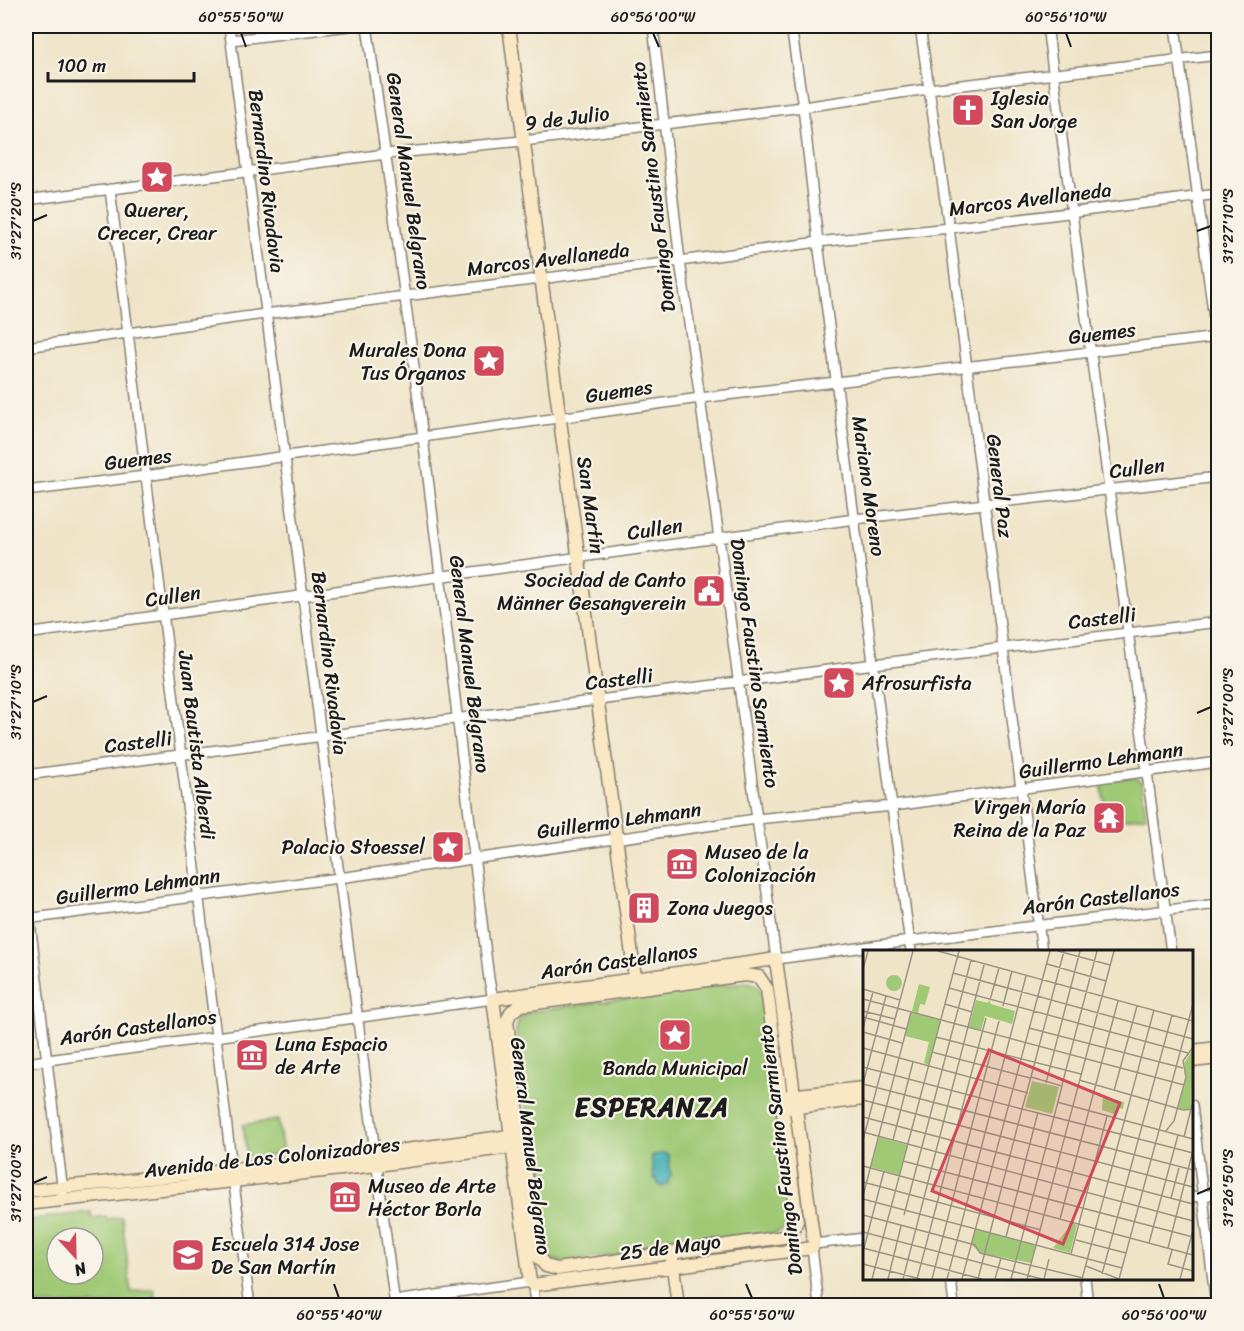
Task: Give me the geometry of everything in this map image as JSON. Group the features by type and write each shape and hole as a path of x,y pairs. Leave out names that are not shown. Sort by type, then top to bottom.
{"main road":[{"name":"San Martín","path":"509,26 636,984"},
{"name":"Aarón Castellanos","path":"521,1005 776,959"},
{"name":"Domingo Faustino Sarmiento","path":"776,959 813,1246"},
{"name":"Aarón Castellanos","path":"493,999 746,975 759,977 767,989"},
{"name":"Domingo Faustino Sarmiento","path":"767,989 797,1221 793,1230 783,1237"},
{"name":"General Manuel Belgrano","path":"493,999 516,1141 538,1257 541,1262"},
{"name":"General Manuel Belgrano","path":"521,1005 511,1012 507,1021 516,1141 531,1283"},
{"path":"1193,1051 1218,1048"},
{"path":"1193,1060 1218,1058"},
{"path":"781,1103 863,1088"},
{"path":"795,1101 863,1099"},
{"name":"Avenida de Los Colonizadores","path":"26,1191 232,1175 376,1160 516,1141"},
{"name":"Avenida de Los Colonizadores","path":"26,1204 232,1175"},
{"name":"25 de Mayo","path":"541,1262 557,1269 783,1237"},
{"name":"25 de Mayo","path":"531,1283 813,1246"},
{"path":"671,1253 678,1305"}],"street":[{"name":"Bernardino Rivadavia","path":"229,26 395,1303"},
{"path":"231,40 349,26"},
{"name":"General Manuel Belgrano","path":"367,26 405,295 493,999"},
{"name":"Domingo Faustino Sarmiento","path":"653,26 680,261 776,959"},
{"name":"Mariano Moreno","path":"791,26 911,950"},
{"name":"General Paz","path":"920,26 949,228 1042,950"},
{"path":"1047,26 1171,950"},
{"path":"1175,26 1218,349"},
{"name":"9 de Julio","path":"26,200 386,154 523,141 803,107 928,89 1218,55"},
{"name":"Juan Bautista Alberdi","path":"110,189 250,1305"},
{"name":"Marcos Avellaneda","path":"26,346 818,242 1218,194"},
{"name":"Guemes","path":"26,491 700,398 1218,337"},
{"name":"Cullen","path":"26,634 855,519 1218,477"},
{"name":"Castelli","path":"26,775 874,664 1218,622"},
{"name":"Guillermo Lehmann","path":"27,919 756,819 893,806 1218,762"},
{"path":"26,890 27,919 63,1187 62,1200"},
{"name":"Aarón Castellanos","path":"776,959 1218,904"},
{"name":"Aarón Castellanos","path":"26,1063 493,999"},
{"path":"1193,1120 1216,1305"},
{"path":"1193,1197 1218,1194"},
{"name":"25 de Mayo","path":"813,1246 863,1238"},
{"name":"Domingo Faustino Sarmiento","path":"813,1246 819,1305"},
{"path":"951,1280 954,1305"},
{"path":"1085,1280 1088,1305"},
{"name":"General Manuel Belgrano","path":"531,1283 535,1305"},
{"name":"25 de Mayo","path":"395,1303 531,1283"}],"green space":[{"path":"1135,777 1142,783 1146,816 1110,821 1106,817 1101,781"},
{"path":"746,982 755,984 761,991 793,1218 790,1223 777,1233 565,1262 550,1258 545,1250 516,1032 519,1020 535,1011"},
{"path":"278,1120 283,1154 252,1158 247,1156 243,1125"},
{"path":"91,1212 92,1218 122,1217 131,1292 154,1289 156,1305 26,1305 26,1220"}],"water":[{"path":"666,1153 669,1155 671,1176 668,1184 662,1187 656,1178 654,1179 651,1157"}],"place":[{"name":"Iglesia San Jorge","path":"968,110"},
{"name":"Querer, Crecer, Crear","path":"157,177"},
{"name":"Murales Dona Tus Órganos","path":"489,361"},
{"name":"Sociedad de Canto Männer Gesangverein","path":"709,591"},
{"name":"Afrosurfista","path":"839,683"},
{"name":"Virgen María Reina de la Paz","path":"1109,818"},
{"name":"Palacio Stoessel","path":"448,847"},
{"name":"Museo de la Colonización","path":"682,864"},
{"name":"Zona Juegos","path":"644,908"},
{"name":"Banda Municipal","path":"675,1035"},
{"name":"Luna Espacio de Arte","path":"252,1055"},
{"name":"Museo de Arte Héctor Borla","path":"345,1197"},
{"name":"Escuela 314 Jose De San Martín","path":"188,1255"}],"district":[{"name":"ESPERANZA","path":"652,1107"}]}
